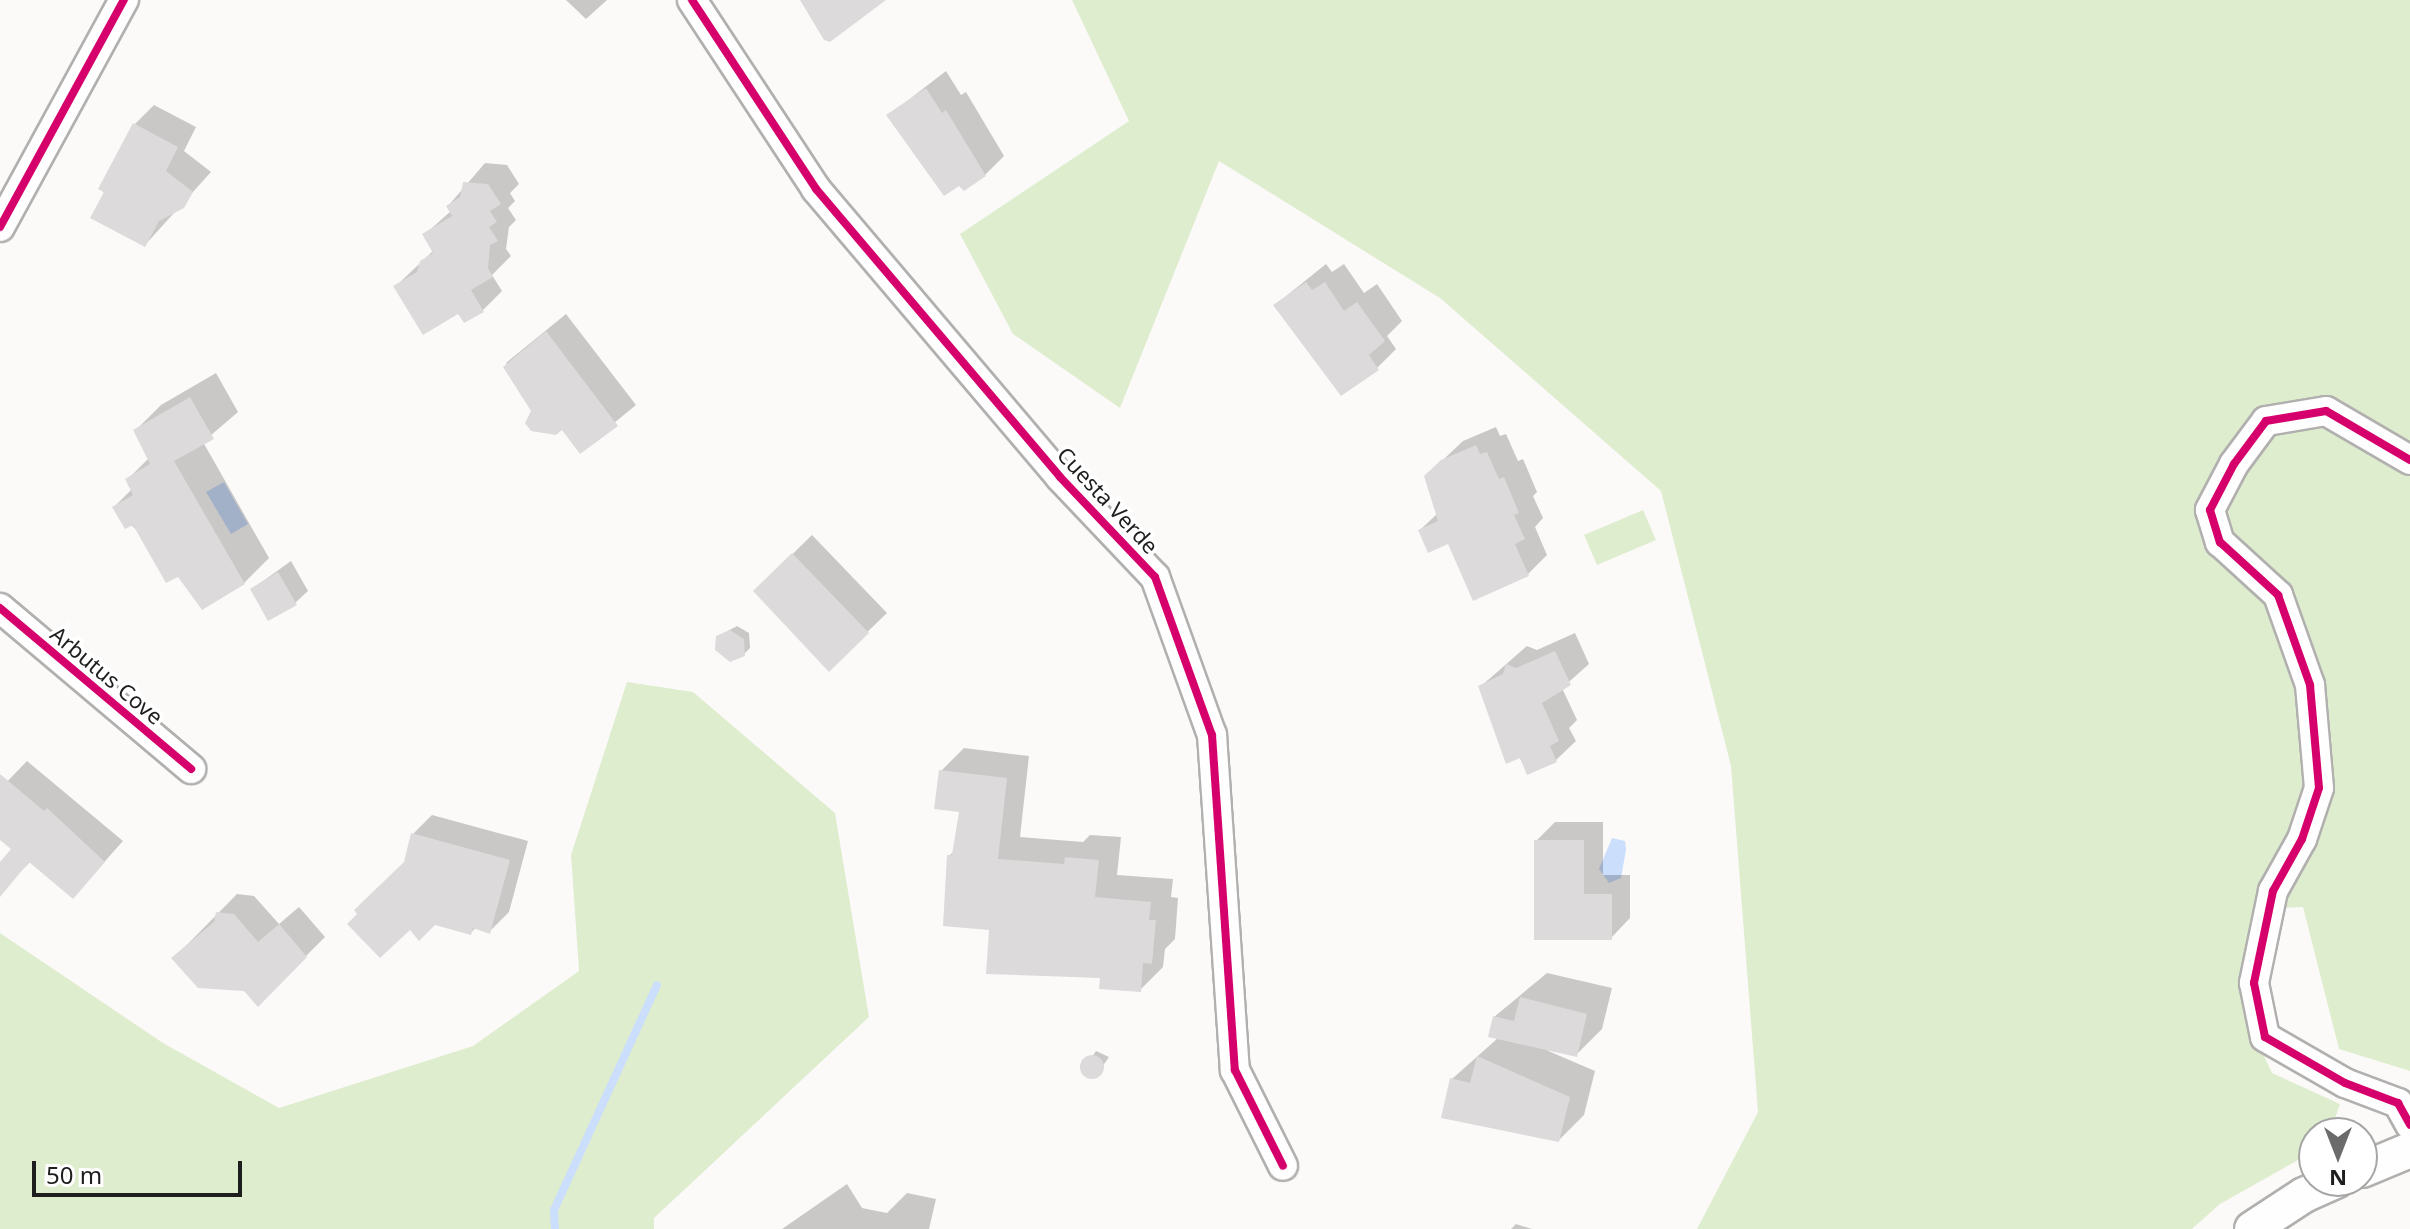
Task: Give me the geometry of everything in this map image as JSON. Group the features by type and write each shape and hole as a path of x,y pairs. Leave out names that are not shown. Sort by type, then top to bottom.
{"street":[{"path":"0,227 124,0"},
{"name":"Cuesta Verde","path":"692,0 816,189 1060,477 1155,577 1212,735 1235,1070 1283,1166"},
{"path":"2410,460 2326,411 2266,421 2210,510 2220,542 2278,595 2310,685 2319,788 2302,839 2273,891 2254,983 2265,1037 2345,1083 2398,1103 2410,1125"},
{"name":"Arbutus Cove","path":"0,608 191,769"},
{"path":"2378,1163 2410,1150"},
{"path":"2252,1229 2301,1197"}],"green space":[{"path":"1072,0 2410,0 2410,1071 2339,1049 2303,907 2261,909 2250,1025 2272,1073 2340,1104 2336,1117 2298,1117 2298,1160 2220,1204 2192,1229 1697,1229 1758,1112 1731,766 1661,491 1440,298 1219,161 1120,408 1013,334 960,234 1129,121"},
{"path":"1643,510 1656,540 1597,565 1584,535"},
{"path":"627,682 693,692 835,813 869,1017 654,1218 654,1229 0,1229 0,933 163,1043 279,1108 473,1046 579,971 571,855"}],"water":[{"path":"224,482 248,524 231,534 206,492"},
{"path":"1612,838 1625,841 1626,850 1621,878 1609,883 1599,869"}],"building":[{"path":"800,0 886,0 830,42 824,40"},
{"path":"926,88 942,113 946,110 986,176 964,191 959,186 944,196 886,115"},
{"path":"133,123 178,147 166,171 193,192 184,208 159,221 145,247 90,218 104,192 98,189"},
{"path":"463,182 488,184 501,204 490,211 497,222 489,227 498,241 490,245 488,268 493,277 471,290 484,312 464,323 458,314 423,335 393,286 417,272 420,261 433,253 422,234 452,216 446,206 460,197"},
{"path":"1306,282 1312,290 1325,282 1344,311 1357,302 1385,341 1369,355 1379,370 1341,396 1273,305"},
{"path":"546,331 618,426 580,454 562,430 556,435 531,431 525,423 531,411 503,367"},
{"path":"190,397 214,439 174,461 245,584 202,610 178,577 166,583 133,525 125,529 112,507 133,495 125,479 150,464 133,430"},
{"path":"1476,445 1480,454 1487,452 1499,479 1504,477 1519,513 1514,515 1525,539 1515,544 1529,576 1473,601 1448,544 1428,553 1418,530 1438,521 1424,476 1441,460"},
{"path":"792,553 869,633 829,672 753,591"},
{"path":"278,572 297,605 268,621 250,589"},
{"path":"730,630 744,639 745,656 730,662 715,650 716,636"},
{"path":"1555,651 1571,685 1542,703 1559,741 1550,746 1557,762 1527,775 1520,758 1506,764 1478,686 1503,674 1506,664 1516,668"},
{"path":"939,770 1007,778 998,859 1064,864 1065,857 1099,860 1095,897 1151,902 1149,920 1156,920 1152,964 1143,963 1141,992 1099,989 1100,978 986,974 989,930 943,926 947,855 952,855 959,812 934,809"},
{"path":"0,774 44,811 47,808 105,862 73,899 29,862 0,897 0,862 11,849 0,840"},
{"path":"411,833 510,860 490,934 473,928 471,935 435,925 419,941 410,930 380,958 347,924 357,914 354,910 404,862"},
{"path":"1534,840 1584,840 1584,894 1612,894 1612,940 1534,940"},
{"path":"216,912 234,914 258,942 279,924 307,957 258,1007 244,991 198,988 171,958 214,922"},
{"path":"1520,997 1587,1014 1577,1057 1488,1037 1493,1016 1514,1021"},
{"path":"1092,1055 1103,1062 1104,1067 1097,1078 1092,1079 1081,1072 1080,1067 1087,1056"},
{"path":"1477,1056 1570,1097 1559,1142 1441,1118 1450,1078 1470,1083"}],"waterway":[{"path":"555,1229 554,1210 657,985"}],"cycle path":[{"path":"0,227 124,0"},
{"path":"692,0 816,189 1060,477 1155,577 1212,735 1235,1070 1283,1166"},
{"path":"2410,460 2326,411 2266,421 2234,464 2210,510 2220,542 2278,595 2310,685 2319,788 2302,839 2273,891 2254,983 2265,1037 2345,1083 2398,1103 2410,1125"},
{"path":"0,608 191,769"}]}
